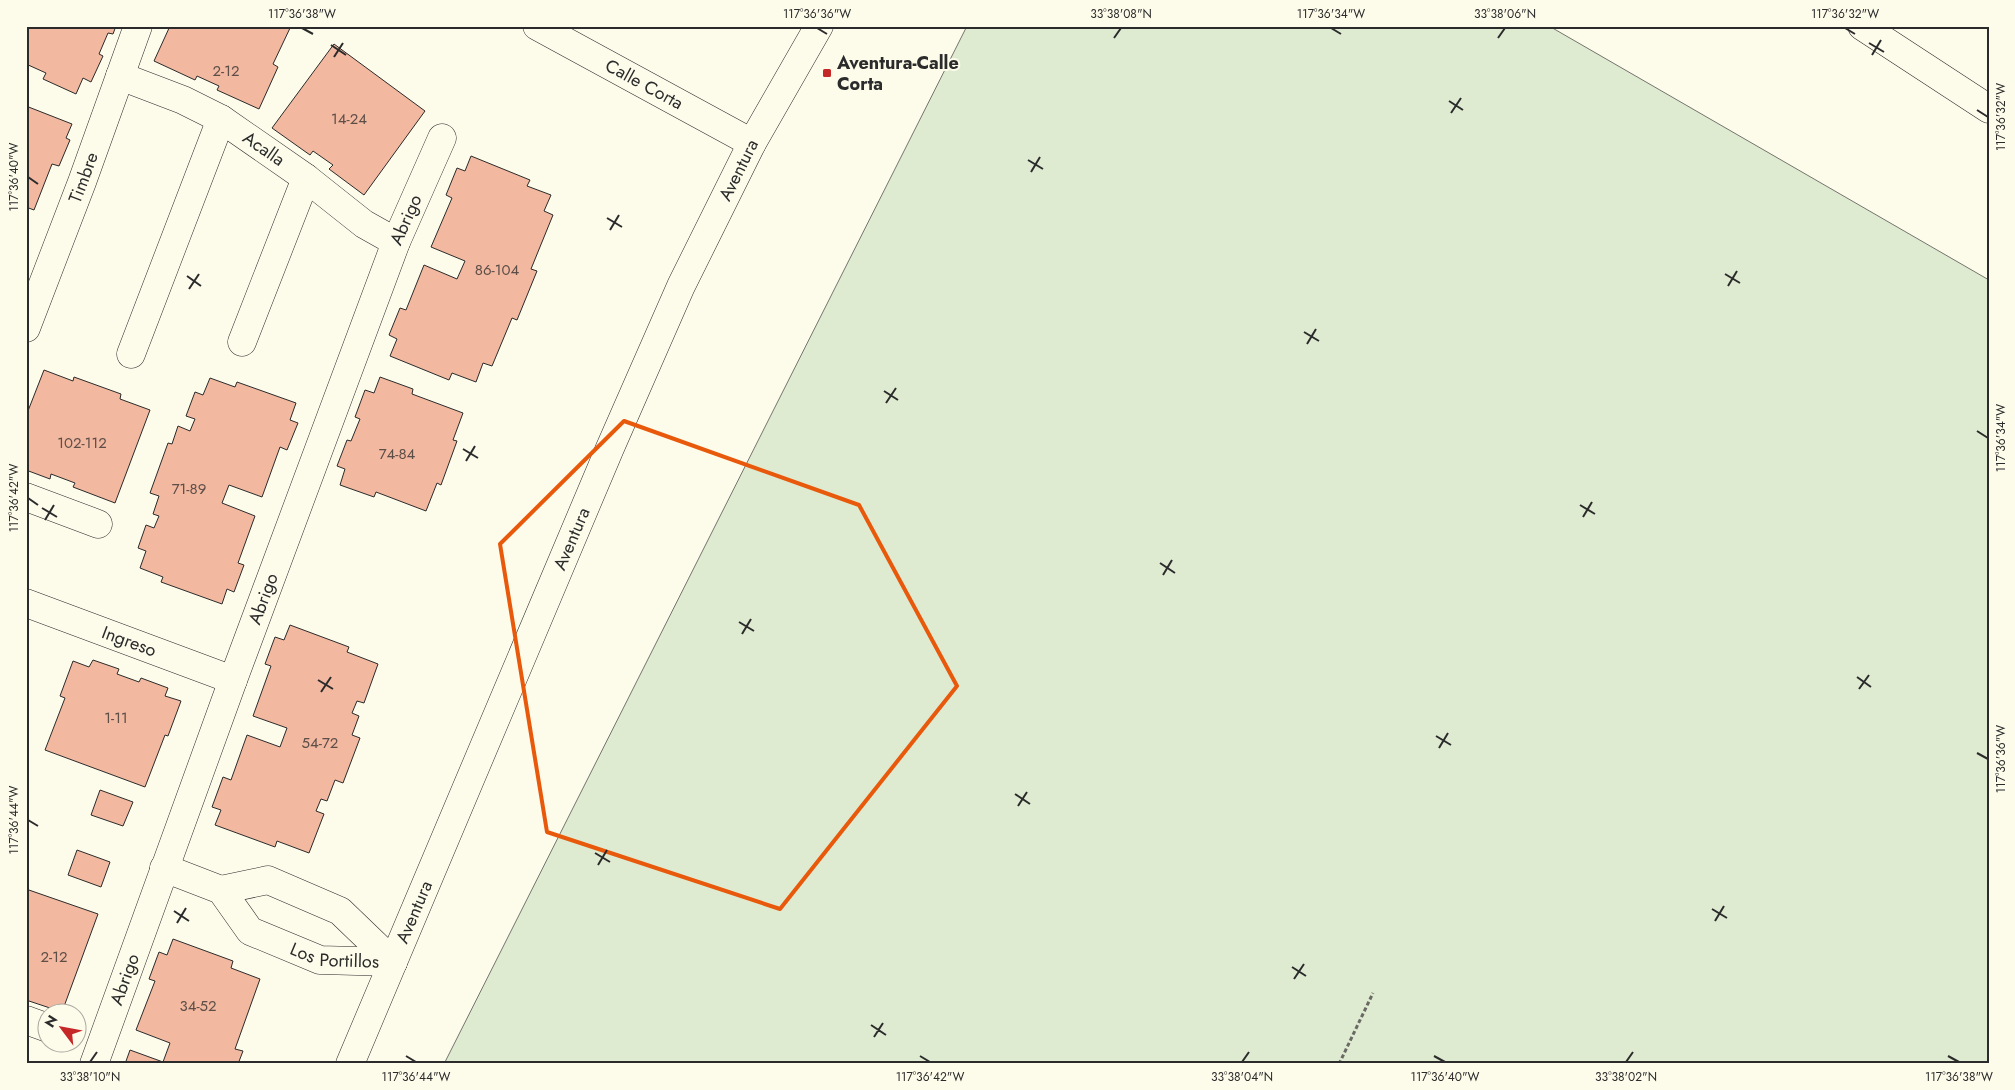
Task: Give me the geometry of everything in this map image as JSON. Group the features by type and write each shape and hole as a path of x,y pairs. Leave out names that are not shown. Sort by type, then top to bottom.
{"street":[{"name":"Timbre","path":"26,328 138,26"},
{"name":"Calle Corta","path":"536,26 752,143"},
{"name":"Aventura","path":"350,1064 610,448 681,286 752,143 819,26"},
{"path":"1862,26 1989,109"},
{"name":"Acalla","path":"120,76 183,100 220,119 306,178 364,224 396,242"},
{"path":"131,354 220,119"},
{"name":"Abrigo","path":"90,1050 164,868 396,242 442,138"},
{"path":"242,342 306,178"},
{"path":"26,497 98,524"},
{"name":"Ingreso","path":"26,603 233,680"},
{"path":"164,868 221,890"},
{"name":"Los Portillos","path":"268,880 340,911 393,962 320,960 250,931 221,890 268,880"},
{"path":"26,1020 38,1024"}],"path":[{"path":"1339,1064 1373,993"}],"highlighted area":[{"path":"624,421 859,505 957,686 780,909 547,832 500,544"}],"green space":[{"path":"967,26 1549,26 1989,280 1989,1064 444,1064"}],"building":[{"path":"26,26 116,26 113,34 108,33 99,54 103,56 91,82 83,78 76,94 43,79 46,73 26,64"},
{"path":"170,26 291,26 273,64 278,67 259,109 217,90 219,86 197,76 195,80 154,61"},
{"path":"334,44 425,111 364,195 329,169 333,165 313,151 310,155 272,128"},
{"path":"26,106 72,124 66,138 70,140 59,166 52,164 34,210 26,207"},
{"path":"471,156 530,180 527,186 551,195 544,211 553,215 531,269 537,271 517,320 512,318 492,366 483,363 476,382 452,373 449,380 390,356 397,339 389,335 400,308 406,310 424,265 457,279 465,261 431,247 452,198 446,195 457,168 465,171"},
{"path":"44,370 73,381 74,377 121,394 120,399 150,410 115,503 73,487 75,483 51,474 50,479 26,470 26,416"},
{"path":"380,377 413,389 412,394 463,413 453,440 457,441 441,485 437,483 426,511 376,492 374,497 340,485 345,469 337,466 347,440 351,441 360,419 355,417 365,390 374,393"},
{"path":"210,378 235,387 237,382 296,403 290,420 298,423 287,450 280,447 262,497 229,485 222,503 255,516 238,563 244,565 234,592 227,589 222,604 161,582 163,577 140,568 146,551 138,548 146,525 154,528 159,516 153,514 159,496 150,493 168,443 172,444 178,426 190,431 195,419 186,416 195,392 203,395"},
{"path":"290,625 349,647 347,652 378,664 364,703 357,701 352,713 359,716 352,735 360,738 343,783 335,780 327,801 321,799 316,811 324,814 309,853 277,841 275,847 215,825 221,810 212,807 223,777 231,780 247,735 280,747 287,728 253,716 271,666 265,664 275,637 284,640"},
{"path":"93,660 119,669 117,674 139,682 141,678 168,688 165,696 181,701 168,736 165,735 145,787 45,750 65,698 60,696 73,661 89,667"},
{"path":"100,790 133,802 123,826 91,815"},
{"path":"77,850 110,862 101,887 68,875"},
{"path":"26,889 98,914 66,1002 38,1002 38,1004 26,1000"},
{"path":"173,939 233,961 231,968 260,979 235,1049 243,1051 238,1064 125,1064 130,1050 163,1062 170,1043 136,1030 155,981 149,979 159,952 167,955"}],"place":[{"name":"Aventura-Calle Corta","path":"827,73"}]}
